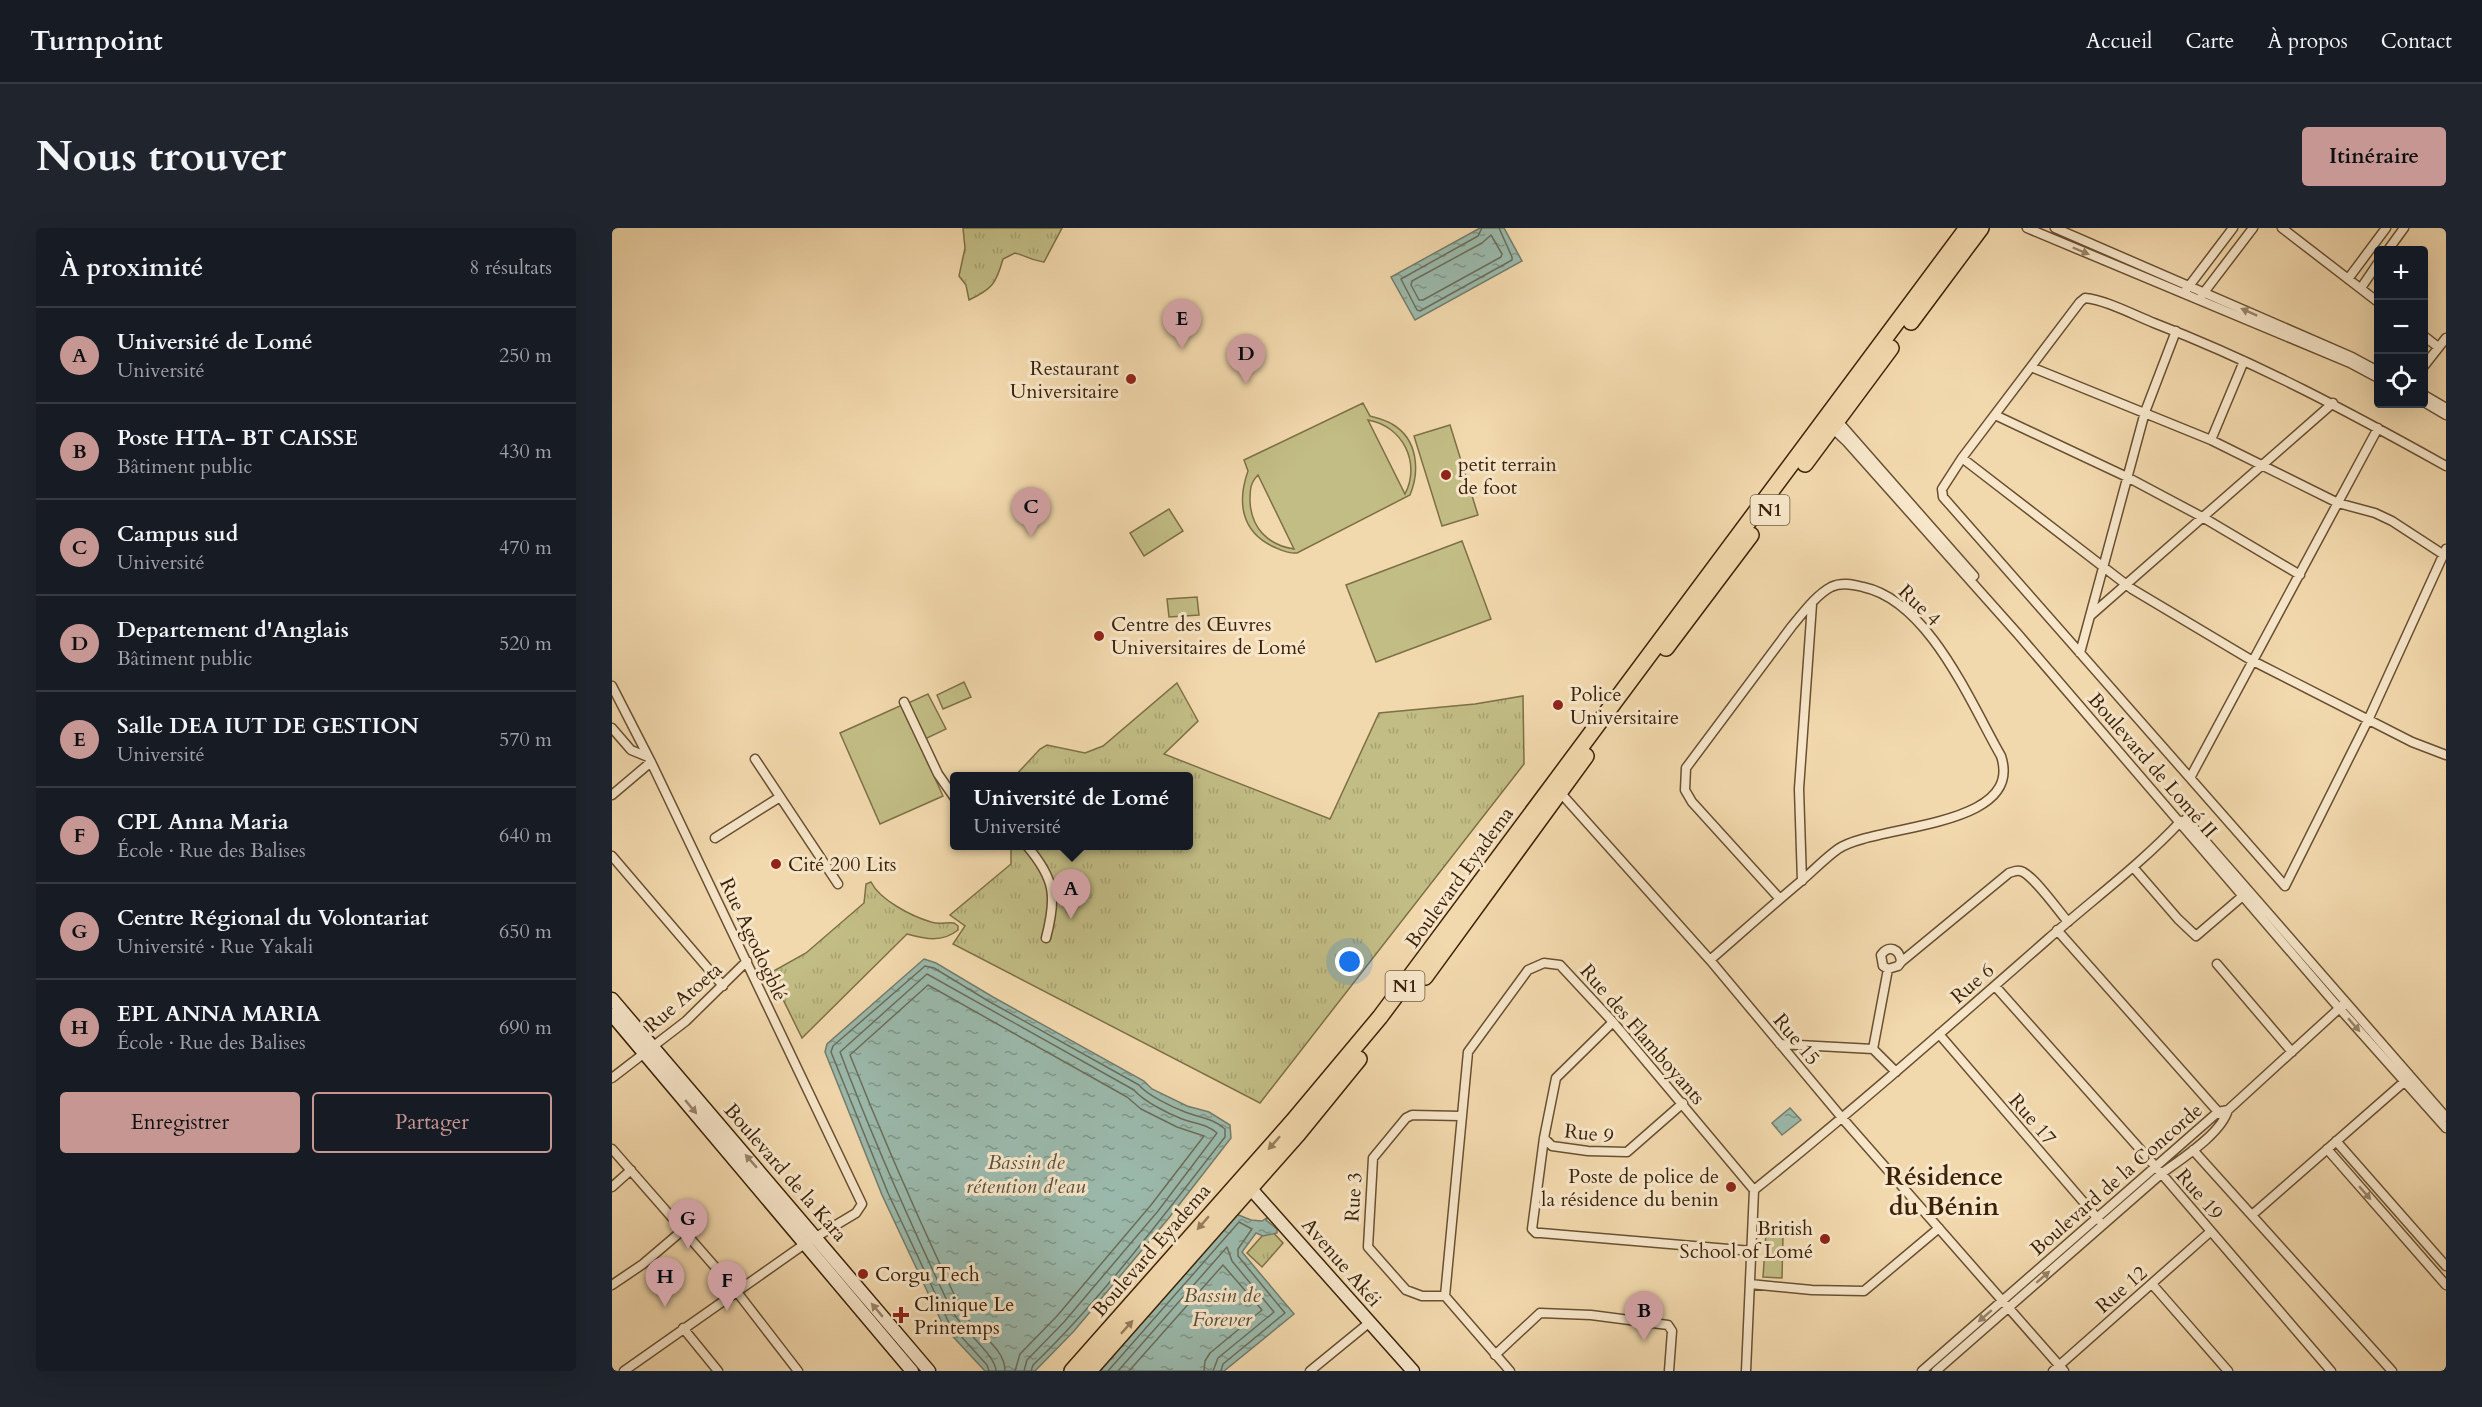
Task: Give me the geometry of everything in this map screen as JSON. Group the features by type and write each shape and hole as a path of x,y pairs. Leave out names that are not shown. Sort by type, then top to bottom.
{"highway":[{"name":"Boulevard Eyadema","path":"1072,1371 1246,1183 1380,1017 1557,787 1831,421 1967,228"},
{"name":"N1","path":"1831,421 1981,228"},
{"name":"N1","path":"1089,1371 1246,1183"}],"main road":[{"name":"Boulevard de la Kara","path":"612,999 648,1050 810,1241 924,1370"},
{"name":"Boulevard de la Kara","path":"612,1015 648,1050"},
{"name":"Avenue Akéi","path":"1246,1183 1413,1371"},
{"name":"Boulevard de la Kara","path":"810,1241 816,1260 912,1371"}],"street":[{"path":"2028,228 2183,294 2374,369"},
{"path":"2055,228 2189,285 2351,360 2374,375"},
{"path":"2183,294 2233,228"},
{"path":"2198,300 2253,228"},
{"path":"2282,228 2376,300"},
{"path":"2348,279 2386,228"},
{"path":"2391,246 2404,228"},
{"path":"2361,288 2374,270"},
{"path":"2031,367 2211,440 2338,503 2384,517 2445,552 2369,718 2285,886 1943,497 1944,485 1962,458 2080,302 2085,298 2176,331 2333,403 2446,466"},
{"path":"2080,653 2145,412 2176,331"},
{"path":"2428,361 2446,338"},
{"path":"2428,339 2438,348"},
{"path":"2211,440 2244,362"},
{"path":"2428,397 2446,408"},
{"path":"2090,616 2333,403"},
{"path":"2428,404 2446,415"},
{"path":"1995,415 2127,477 2204,518 2300,575"},
{"name":"Boulevard de Lomé II","path":"1831,421 2181,822 2246,893"},
{"name":"Boulevard de Lomé II","path":"1831,421 2343,1005 2446,1117"},
{"path":"2190,778 2378,428"},
{"path":"1962,458 2126,585 2252,660 2412,742 2446,755"},
{"name":"Rue 4","path":"1710,960 1837,850 1850,842 1925,826 1978,806 1996,792 2003,782 2004,766 1972,703 1933,640 1902,606 1876,589 1851,584 1833,586 1812,604 1792,626 1686,768 1685,790 1692,802 1780,899"},
{"path":"1802,881 1799,789 1812,604"},
{"name":"Rue Agodogblé","path":"612,686 650,760 861,1201 861,1207 856,1213 810,1241"},
{"path":"904,702 938,774 950,791"},
{"path":"612,728 631,750 650,760 612,795"},
{"path":"755,759 838,884"},
{"name":"Rue 15","path":"1557,787 1710,960 1843,1119 2003,1299 2059,1369"},
{"path":"715,838 780,797"},
{"name":"Rue 6","path":"1754,1190 1843,1119 2057,930 2124,875 2181,822"},
{"path":"1030,850 1044,867 1049,878 1053,903 1046,938"},
{"path":"612,856 723,986"},
{"path":"2133,867 2178,920 2196,936 2246,893"},
{"path":"1888,969 1893,969 2009,873 2016,870 2023,872 2035,884 2067,922"},
{"path":"2057,930 2225,1120"},
{"path":"1888,969 1880,961 1885,950 1891,948 1897,950 1901,962"},
{"name":"Rue Atoeta","path":"612,1078 686,1021 747,962"},
{"path":"2217,964 2292,1052"},
{"name":"Rue des Flamboyants","path":"1445,1296 1460,1116 1468,1052 1528,970 1536,965 1560,965 1683,1103 1754,1190"},
{"path":"1874,1049 1888,969"},
{"name":"Rue 19","path":"1995,986 2155,1166 2331,1371"},
{"name":"Boulevard de Lomé II","path":"2343,1005 2404,1082 2446,1128"},
{"path":"2228,1110 2343,1005"},
{"name":"Rue 9","path":"1613,1022 1559,1073 1544,1138 1552,1146 1588,1151 1627,1152 1683,1103"},
{"name":"Rue 17","path":"1939,1034 2102,1225"},
{"path":"1780,1044 1874,1049 1896,1072"},
{"path":"2252,1215 2404,1082"},
{"name":"Boulevard de la Concorde","path":"1922,1371 2218,1112 2228,1110 2225,1120 2193,1150 2161,1174 1936,1371"},
{"name":"Rue 3","path":"1445,1296 1422,1296 1406,1290 1371,1253 1367,1239 1372,1164 1376,1152 1406,1118 1412,1115 1460,1116"},
{"path":"1544,1138 1532,1229 1536,1233 1752,1251"},
{"path":"2336,1141 2446,1266"},
{"path":"612,1149 737,1292 798,1371"},
{"path":"2327,1149 2446,1285"},
{"path":"2193,1150 2392,1371"},
{"path":"612,1187 631,1170"},
{"path":"1746,1371 1754,1190"},
{"path":"1750,1284 1812,1290 1864,1291 1939,1228"},
{"path":"612,1285 643,1264 684,1229"},
{"name":"Rue 12","path":"2059,1369 2210,1232"},
{"path":"624,1371 810,1241"},
{"path":"2152,1284 2228,1371"},
{"path":"1445,1296 1510,1371"},
{"path":"1495,1355 1540,1313 1591,1315 1668,1325 1672,1330 1669,1371"},
{"path":"1310,1371 1370,1322"},
{"path":"683,1328 718,1371"}],"green space":[{"path":"963,228 1062,228 1044,262 1015,253 1003,259 992,285 969,300 966,285 959,276 965,248"},
{"path":"1363,403 1370,416 1384,420 1401,430 1412,447 1416,466 1410,495 1297,553 1291,553 1263,541 1248,525 1243,505 1248,471 1244,460","holes":["1368,420 1391,430 1406,448 1411,470 1405,494","1258,475 1294,549 1276,544 1269,539 1254,519 1251,511 1250,490"]},
{"name":"petit terrain de foot","path":"1450,425 1478,515 1442,526 1414,436"},
{"path":"1169,509 1183,531 1144,556 1130,533"},
{"path":"1462,541 1491,619 1376,662 1346,585"},
{"path":"1197,597 1199,615 1169,617 1167,599"},
{"path":"964,682 971,697 943,709 937,695"},
{"path":"1177,683 1198,721 1164,754 1330,819 1379,713 1475,704 1523,696 1524,764 1260,1103 953,944 965,926 950,915 1011,864 1011,850 1193,850 1193,772 1019,772 1040,749 1047,745 1085,753 1103,746"},
{"path":"928,694 946,729 925,739 908,703"},
{"path":"902,705 943,796 880,824 840,733"},
{"path":"871,882 881,895 906,911 934,923 954,923 958,926 958,930 940,938 907,934 802,1038 770,973 806,953 864,903 866,884"},
{"path":"1269,1228 1283,1243 1262,1267 1247,1253"},
{"path":"1766,1233 1783,1235 1782,1278 1763,1277"}],"water":[{"path":"1480,228 1504,228 1522,261 1415,320 1391,277"},
{"name":"Bassin de rétention d'eau","path":"924,959 936,963 1144,1081 1152,1089 1187,1106 1209,1112 1230,1125 1231,1138 1168,1219 1074,1331 1035,1371 985,1371 944,1327 882,1195 825,1052 827,1044"},
{"path":"1790,1108 1801,1120 1782,1135 1772,1123"},
{"name":"Bassin de Forever","path":"1236,1214 1251,1220 1262,1221 1268,1217 1266,1220 1277,1229 1277,1233 1263,1236 1256,1233 1242,1252 1294,1314 1224,1371 1100,1371"}],"place":[{"name":"Salle DEA IUT DE GESTION","path":"1182,349"},
{"name":"Restaurant Universitaire","path":"1131,379"},
{"name":"Departement d'Anglais","path":"1246,384"},
{"name":"petit terrain de foot","path":"1446,475"},
{"name":"Campus sud","path":"1031,537"},
{"name":"Centre des Œuvres Universitaires de Lomé","path":"1099,636"},
{"name":"Police Universitaire","path":"1558,705"},
{"name":"Cité 200 Lits","path":"776,864"},
{"name":"Université de Lomé","path":"1071,919"},
{"name":"Poste de police de la résidence du benin","path":"1731,1187"},
{"name":"British School of Lomé","path":"1825,1239"},
{"name":"Centre Régional du Volontariat","path":"688,1249"},
{"name":"Corgu Tech","path":"863,1274"},
{"name":"EPL ANNA MARIA","path":"665,1307"},
{"name":"CPL Anna Maria","path":"727,1311"},
{"name":"Clinique Le Printemps","path":"901,1315"},
{"name":"Poste HTA- BT CAISSE","path":"1644,1341"}],"district":[{"name":"Résidence du Bénin","path":"1944,1191"}]}
